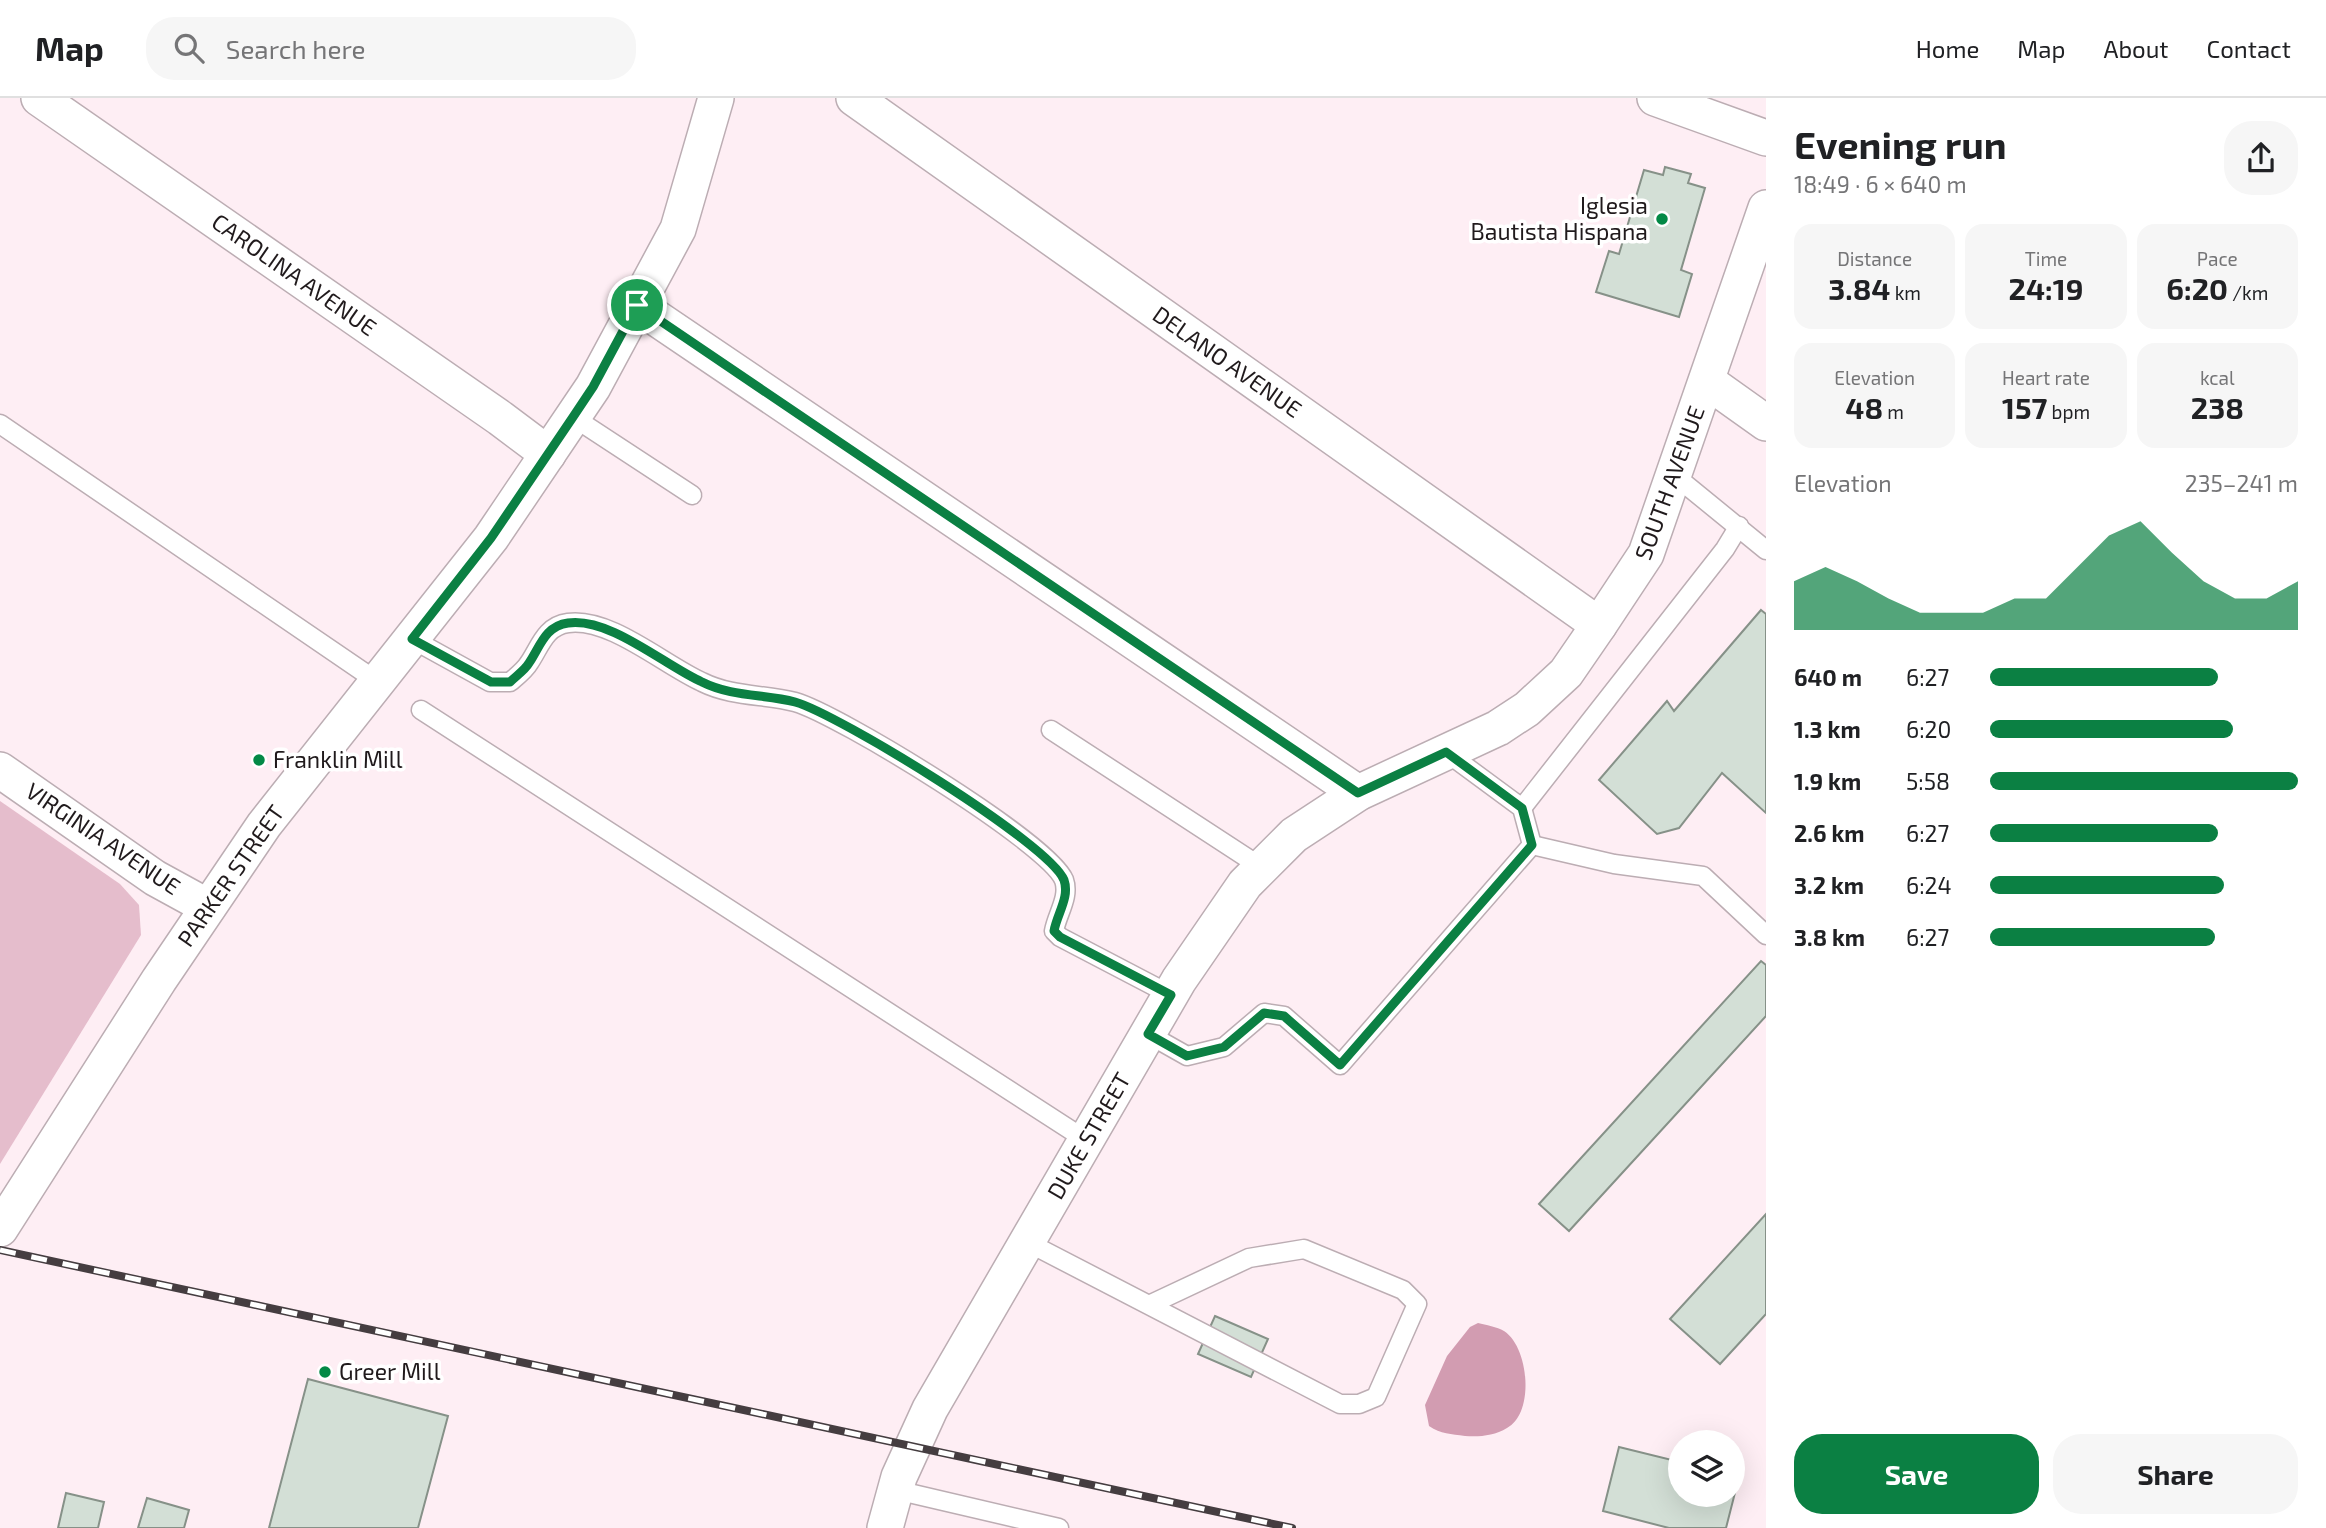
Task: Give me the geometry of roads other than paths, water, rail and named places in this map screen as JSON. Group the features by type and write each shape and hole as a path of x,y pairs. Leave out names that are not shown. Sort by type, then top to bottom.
{"street":[{"name":"CAROLINA AVENUE","path":"39,98 489,410 548,454"},
{"name":"PARKER STREET","path":"0,1229 159,979 264,825 491,538 593,387 678,229 716,98"},
{"name":"DELANO AVENUE","path":"854,98 1599,625"},
{"path":"1655,98 1766,138"},
{"name":"SOUTH AVENUE","path":"1358,793 1498,728 1527,709 1566,673 1639,569 1766,208"},
{"path":"637,305 1358,793"},
{"path":"1707,381 1766,423"},
{"name":"VIRGINIA AVENUE","path":"0,769 155,878 208,907"},
{"name":"DUKE STREET","path":"885,1528 896,1490 930,1409 1171,995 1218,921 1261,867 1294,835 1358,793"}],"lane":[{"path":"573,417 692,495"},
{"path":"0,424 378,682"},
{"path":"1674,475 1766,550"},
{"path":"1522,808 1724,549 1739,526"},
{"path":"412,639 491,682 510,682 528,665 540,642 555,626 569,622 602,626 703,683 741,695 796,702 850,726 1003,823 1045,856 1063,878 1067,893 1054,931 1060,937 1171,995"},
{"path":"421,710 1086,1140"},
{"path":"1051,730 1261,867"},
{"path":"1446,752 1522,808 1532,845"},
{"path":"1532,845 1614,864 1703,876 1766,935"},
{"path":"1148,1034 1187,1056 1224,1047 1264,1013 1284,1016 1340,1065 1532,845"},
{"path":"1027,1242 1340,1404 1359,1404 1376,1397 1417,1304 1403,1290 1304,1250 1249,1258 1149,1305"},
{"path":"896,1490 1059,1528"}],"railway":[{"path":"0,1250 1292,1528"}],"place":[{"name":"Iglesia Bautista Hispana","path":"1662,219"},
{"name":"Franklin Mill","path":"259,760"},
{"name":"Greer Mill","path":"325,1372"}]}
